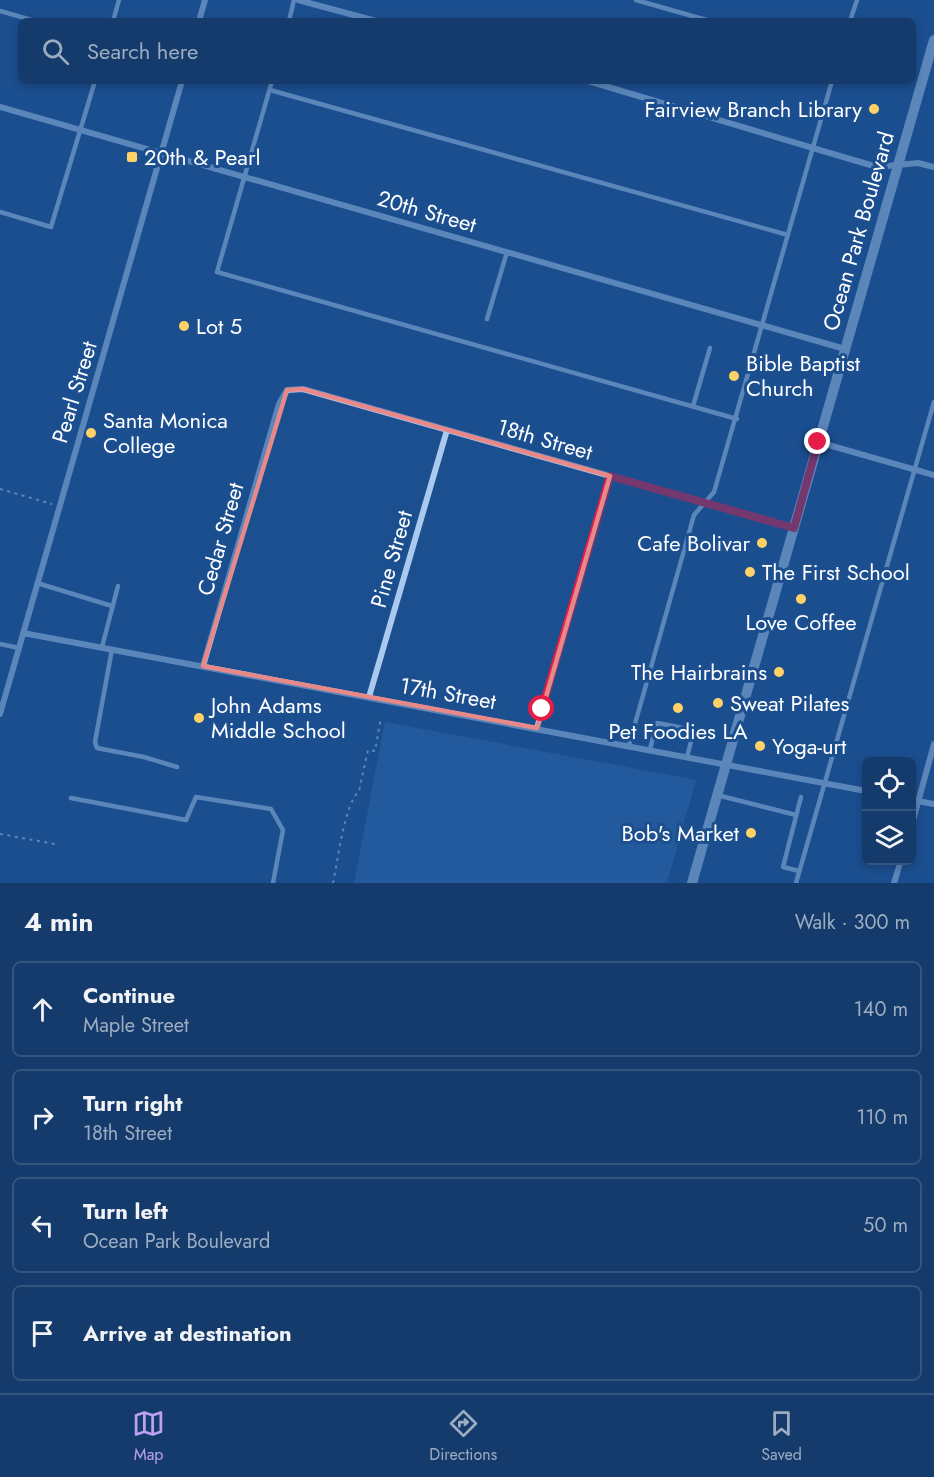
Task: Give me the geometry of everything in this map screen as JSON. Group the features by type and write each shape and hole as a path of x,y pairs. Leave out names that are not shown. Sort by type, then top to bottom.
{"street":[{"path":"200,18 205,0"},
{"path":"296,0 365,18"},
{"name":"Ocean Park Boulevard","path":"692,883 896,165 934,40"},
{"name":"Pearl Street","path":"0,714 181,84"},
{"path":"598,84 877,167 918,163 934,167"},
{"name":"20th Street","path":"0,108 845,349"},
{"name":"18th Street","path":"287,390 303,389 794,528"},
{"name":"Cedar Street","path":"203,666 279,404 287,390"},
{"name":"Pine Street","path":"369,697 447,430"},
{"path":"818,442 934,476"},
{"path":"537,728 610,476"},
{"name":"17th Street","path":"23,633 862,790"},
{"path":"916,797 934,744"},
{"path":"916,800 934,804"},
{"path":"894,883 900,865"}],"lane":[{"path":"114,18 119,0"},
{"path":"290,18 296,0"},
{"path":"636,0 699,18"},
{"path":"851,18 856,0"},
{"path":"0,11 24,18"},
{"path":"0,212 51,227 94,84"},
{"path":"271,84 217,272 737,419"},
{"path":"629,745 694,515 714,492 737,419 831,84"},
{"path":"270,90 788,235"},
{"path":"487,319 507,252"},
{"path":"693,406 710,348"},
{"path":"796,883 934,402"},
{"path":"37,583 112,606"},
{"path":"102,647 118,586"},
{"path":"0,644 19,648"},
{"path":"112,649 95,742 97,748 144,757 177,767"},
{"path":"650,749 657,723 694,730 687,757"},
{"path":"717,795 796,815"},
{"path":"71,798 186,820 196,796 271,809 283,830 273,883"},
{"path":"799,871 783,867 801,797"}],"path":[{"path":"0,489 58,506"},
{"path":"333,883 346,822 354,795 359,790 368,750 375,751 381,717"},
{"path":"0,834 55,844"}],"highlighted area":[{"path":"303,389 610,476 537,728 203,666 287,390"}],"shaded area":[{"path":"385,722 696,780 667,883 354,883"}],"place":[{"name":"Fairview Branch Library","path":"874,109"},
{"name":"20th & Pearl","path":"132,157"},
{"name":"Lot 5","path":"184,326"},
{"name":"Bible Baptist Church","path":"734,376"},
{"name":"Santa Monica College","path":"91,433"},
{"name":"Cafe Bolivar","path":"762,543"},
{"name":"The First School","path":"750,572"},
{"name":"Love Coffee","path":"801,599"},
{"name":"The Hairbrains","path":"779,672"},
{"name":"Sweat Pilates","path":"718,703"},
{"name":"Pet Foodies LA","path":"678,708"},
{"name":"John Adams Middle School","path":"199,718"},
{"name":"Yoga-urt","path":"760,746"},
{"name":"Bob's Market","path":"751,833"}],"route":[{"path":"542,709 610,476 794,528 818,442"}]}
